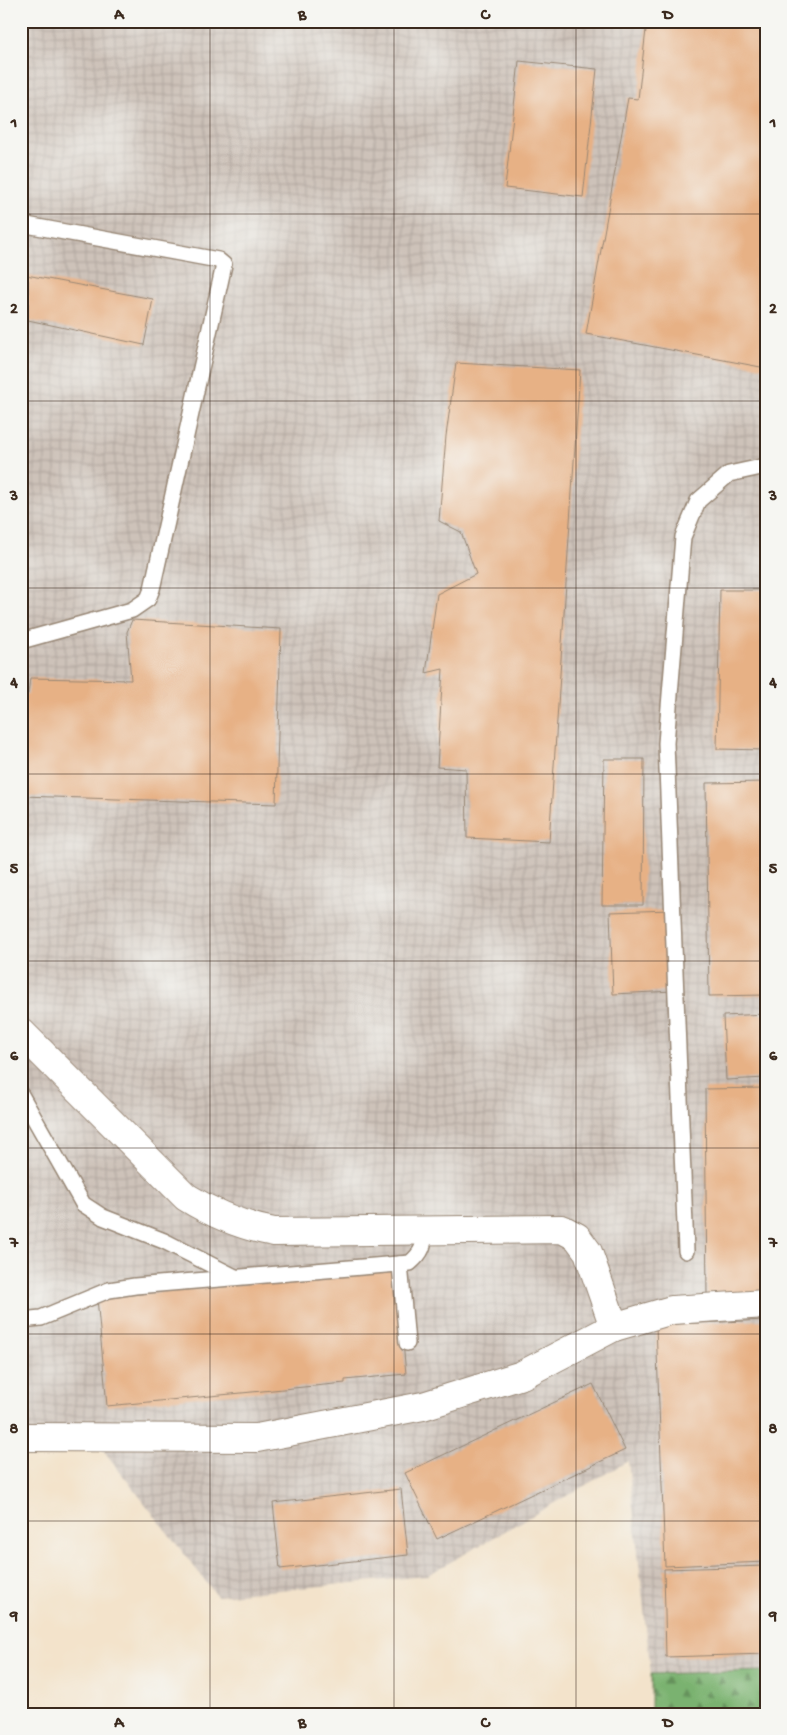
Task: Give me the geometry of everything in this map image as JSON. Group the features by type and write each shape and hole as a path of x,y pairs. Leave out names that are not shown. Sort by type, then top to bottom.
{"street":[{"path":"21,1032 186,1197 213,1214 244,1226 274,1232 562,1229 577,1237 588,1252 614,1327"},
{"path":"21,1437 258,1438 423,1406 522,1375 614,1327 672,1310 766,1304"}],"lane":[{"path":"21,224 218,260 224,265 152,589 148,598 132,610 21,641"},
{"path":"686,1251 666,743 683,537 698,501 729,474 766,466"},
{"path":"21,1095 83,1204 103,1217 164,1241 236,1278"},
{"path":"21,1320 41,1318 109,1290 135,1286 410,1262 420,1255 425,1243 424,1230"},
{"path":"400,1264 407,1343"}],"shaded area":[{"path":"21,21 766,21 766,1671 651,1674 628,1461 426,1576 217,1596 97,1442 21,1438"}],"green space":[{"path":"766,1671 766,1714 651,1714 651,1674"}],"building":[{"path":"647,21 766,21 766,368 586,334 628,98 638,99"},
{"path":"519,61 597,69 583,197 505,188"},
{"path":"21,274 153,299 144,345 28,320 28,280 24,324 21,324"},
{"path":"456,363 580,370 549,842 467,838 466,769 437,767 443,669 426,673 437,594 476,574 461,532 439,521 446,436"},
{"path":"720,590 766,590 766,750 717,749"},
{"path":"132,620 281,629 276,804 21,796 21,694 28,694 30,678 131,680 127,632"},
{"path":"604,759 644,759 643,905 602,905"},
{"path":"766,782 766,995 709,996 706,783"},
{"path":"671,910 674,991 613,994 610,912"},
{"path":"766,1014 766,1078 726,1080 723,1016"},
{"path":"766,1088 766,1295 707,1296 705,1089"},
{"path":"396,1269 406,1374 345,1380 345,1383 107,1406 97,1298"},
{"path":"766,1320 766,1562 665,1566 656,1325"},
{"path":"593,1384 625,1450 437,1539 405,1473"},
{"path":"401,1489 408,1555 280,1569 273,1503"},
{"path":"766,1566 766,1654 666,1657 664,1569"}]}
